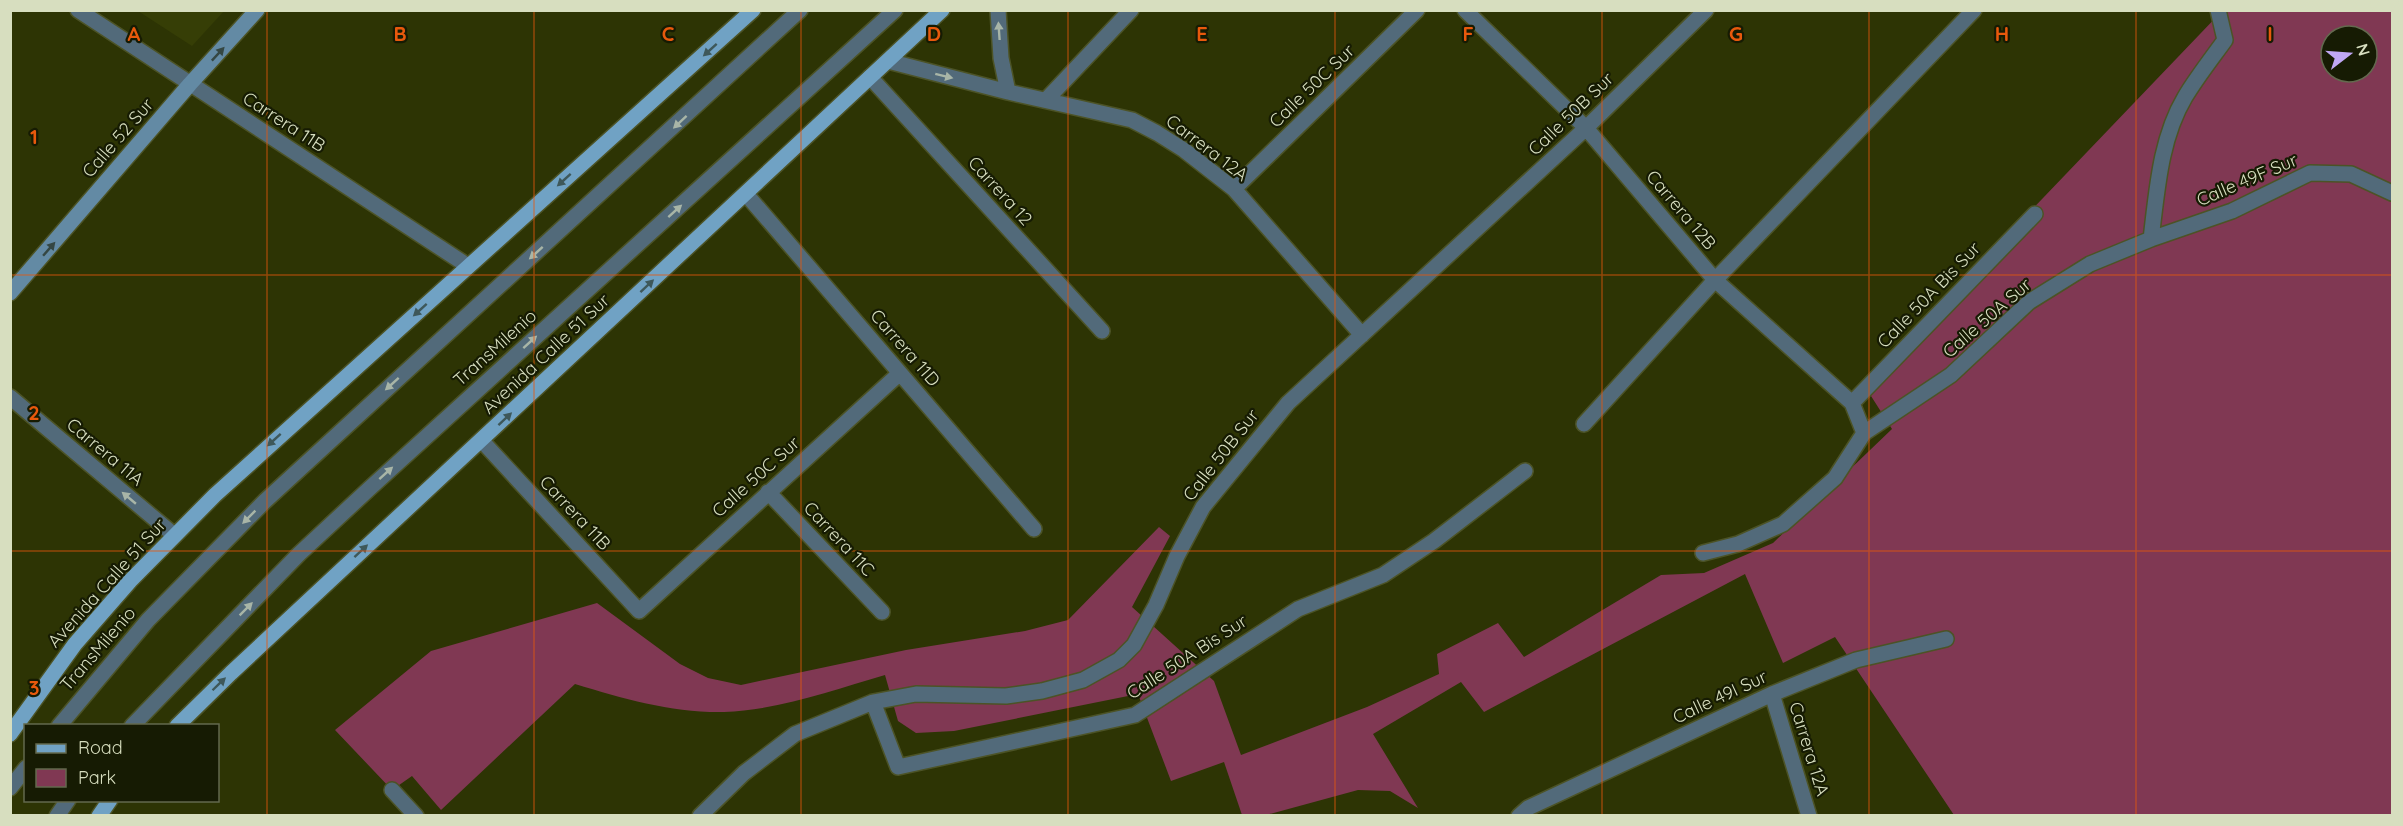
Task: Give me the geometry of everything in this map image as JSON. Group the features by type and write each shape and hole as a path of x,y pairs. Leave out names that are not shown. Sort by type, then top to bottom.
{"main road":[{"name":"Avenida Calle 51 Sur","path":"10,734 75,644 130,580 174,535 257,455 753,10"},
{"name":"Avenida Calle 51 Sur","path":"179,724 942,10"},
{"path":"99,816 109,802"}],"street":[{"name":"Carrera 11B","path":"78,10 468,266"},
{"name":"Calle 52 Sur","path":"10,293 190,84 257,10"},
{"name":"TransMilenio","path":"61,724 148,620 265,501 800,10"},
{"name":"TransMilenio","path":"134,724 299,554 895,10"},
{"path":"998,10 1001,58 1008,92"},
{"path":"1046,100 1131,10"},
{"name":"Calle 50C Sur","path":"1234,189 1417,10"},
{"name":"Carrera 12B","path":"1465,10 1586,128 1715,279 1852,403 1864,433"},
{"name":"Calle 50B Sur","path":"700,816 744,772 795,734 873,702 916,694 1006,696 1042,691 1083,681 1119,660 1134,645 1156,605 1177,556 1203,507 1288,403 1586,128 1706,10"},
{"path":"1584,424 1715,279 1974,10"},
{"path":"2151,239 2159,170 2172,127 2184,98 2225,40 2220,16"},
{"name":"Carrera 12A","path":"888,61 1008,92 1132,120 1184,150 1234,189 1362,335"},
{"name":"Carrera 12","path":"870,77 1102,331"},
{"name":"Calle 49F Sur","path":"2151,239 2232,211 2310,173 2351,174 2392,194"},
{"name":"Carrera 11D","path":"746,194 1034,529"},
{"name":"Calle 50A Bis Sur","path":"1852,403 2035,214"},
{"name":"Calle 50A Sur","path":"1703,553 1738,544 1783,524 1835,477 1864,433 1951,375 2029,302 2090,264 2151,239"},
{"name":"Calle 50C Sur","path":"639,611 900,373"},
{"name":"Carrera 11A","path":"10,397 174,535"},
{"name":"Carrera 11B","path":"482,441 639,611"},
{"name":"Calle 50A Bis Sur","path":"873,702 898,767 1135,715 1298,609 1383,575 1434,541 1525,471"},
{"name":"Carrera 11C","path":"768,492 882,612"},
{"name":"Calle 49I Sur","path":"1519,816 1528,808 1772,694 1856,660 1946,639"},
{"name":"Carrera 12A","path":"1772,694 1809,816"},
{"path":"10,788 24,770"},
{"path":"392,790 416,816"},
{"path":"57,816 67,802"}],"shaded area":[{"path":"138,11 224,11 192,46"}],"green space":[{"path":"2222,11 2392,11 2392,815 1954,815 1835,637 1783,663 1745,574 1484,712 1461,682 1373,734 1418,808 1390,791 1358,790 1266,815 1242,815 1224,762 1171,781 1138,694 954,731 916,733 898,721 885,675 785,703 724,712 667,708 575,684 441,810 412,776 392,790 335,730 431,651 597,603 680,664 708,678 741,685 906,650 1025,631 1068,620 1159,527 1170,536 1132,607 1214,681 1241,755 1367,707 1439,674 1437,654 1498,623 1524,657 1661,575 1704,573 1773,543 1892,429 1864,385"}]}
